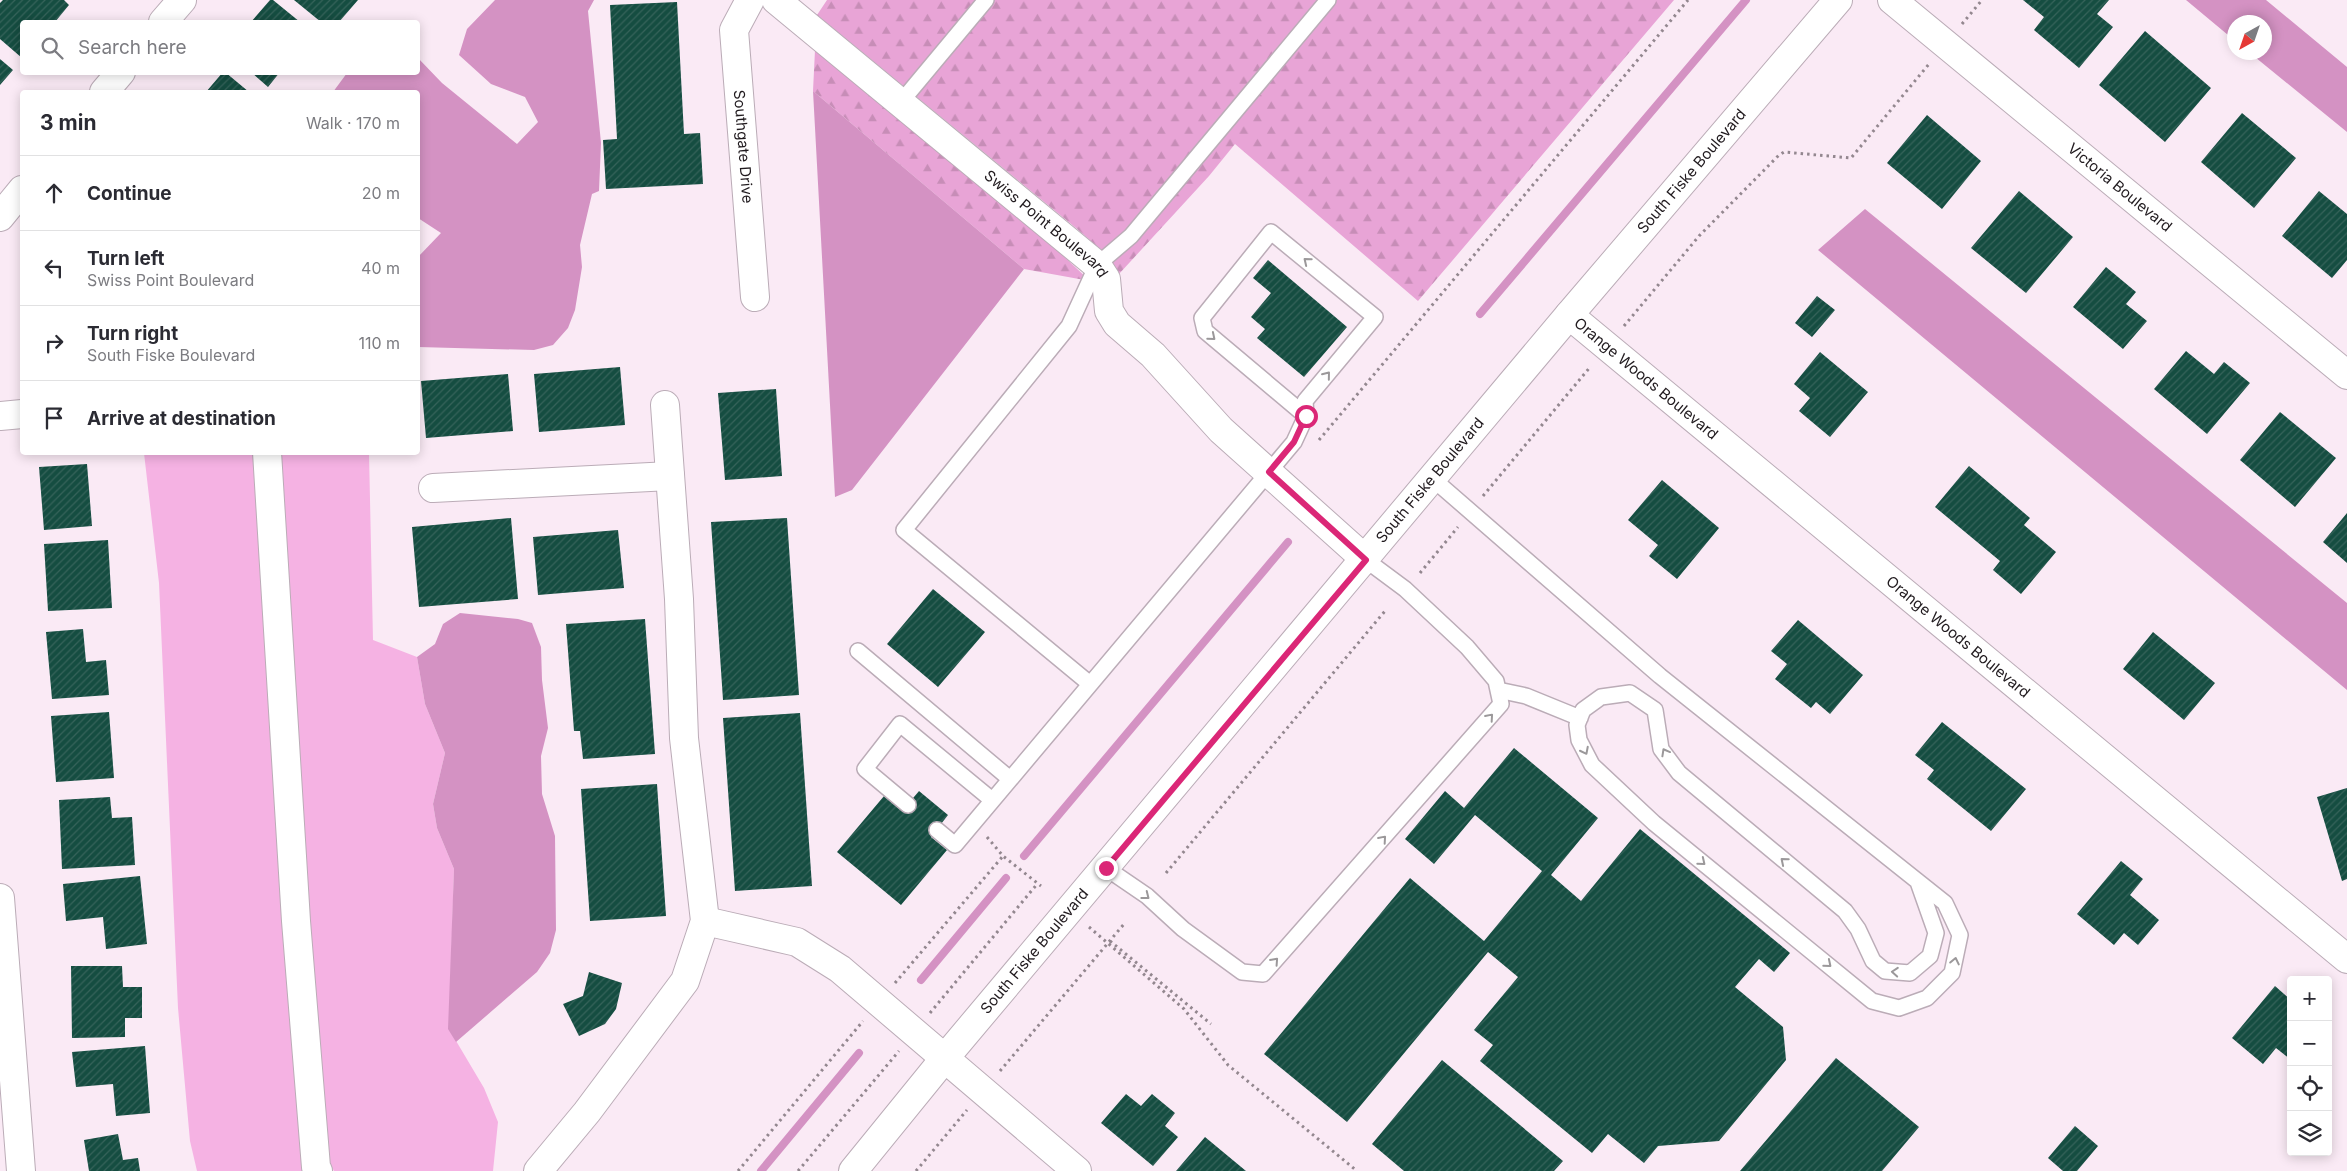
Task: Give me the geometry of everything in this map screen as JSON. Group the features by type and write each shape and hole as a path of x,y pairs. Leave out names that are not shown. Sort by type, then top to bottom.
{"street":[{"path":"165,20 182,0"},
{"name":"Southgate Drive","path":"750,0 734,30 755,297"},
{"name":"Swiss Point Boulevard","path":"776,0 1097,265 1106,279 1109,310 1117,324 1153,355 1221,430 1366,560"},
{"name":"South Fiske Boulevard","path":"853,1171 944,1059 1366,560 1569,315 1838,0"},
{"name":"Victoria Boulevard","path":"1892,0 2347,376"},
{"path":"106,90 118,75"},
{"path":"0,217 20,192"},
{"name":"Orange Woods Boulevard","path":"1569,315 2347,959"},
{"path":"538,1171 588,1112 685,981 705,921 684,738 680,599 665,405"},
{"path":"0,416 20,414"},
{"path":"267,455 296,911 318,1171"},
{"path":"433,488 670,476"},
{"path":"0,898 21,1171"},
{"path":"705,921 798,942 840,969 1077,1171"}],"lane":[{"path":"901,102 986,0"},
{"path":"1090,684 904,530 1069,326 1097,265 1131,236 1328,0"},
{"path":"936,830 955,845 1294,442 1306,416 1305,401 1375,317 1271,232 1202,318 1205,331 1306,416"},
{"path":"1433,479 1660,676 1945,903 1960,936 1952,973 1927,998 1899,1008 1872,1001 1654,823 1592,765 1579,740 1577,725 1583,710 1601,697 1630,693 1655,710 1661,749 1679,773 1845,911 1858,929 1872,961 1885,971 1910,973 1930,956 1936,933 1918,882"},
{"path":"1106,868 1147,896 1183,930 1242,972 1263,974 1501,704 1496,681 1467,646 1405,589 1366,560"},
{"path":"858,651 1010,779"},
{"path":"1498,690 1526,696 1580,718"},
{"path":"908,805 865,769 900,724 992,800"}],"path":[{"path":"1315,444 1688,0"},
{"path":"1960,27 1982,0"},
{"path":"1620,332 1706,229 1779,155 1784,152 1851,158 1930,63"},
{"path":"1481,498 1592,366"},
{"path":"1420,573 1459,527"},
{"path":"1166,873 1385,610"},
{"path":"993,829 987,837 1003,856 1041,886"},
{"path":"1070,910 1211,1024"},
{"path":"997,1074 1124,924"},
{"path":"1109,942 1184,1009 1228,1065 1357,1171"},
{"path":"916,1171 969,1107"}],"shaded area":[{"path":"495,0 594,0 588,11 601,143 599,191 592,194 580,245 582,267 575,310 568,328 553,345 534,350 420,347 420,255 441,233 420,219 420,90 334,90 346,75 420,75 420,60 442,83 517,144 538,122 525,97 491,84 459,55 467,29"},
{"path":"2186,0 2266,0 2347,67 2347,132 2259,60 2272,60 2272,15 2227,15 2227,34"},
{"path":"813,91 1024,269 852,490 835,497"},
{"path":"1865,209 2347,603 2347,690 1818,250"},
{"path":"144,455 254,455 283,924 303,1171 197,1171 190,1141 178,1008 159,583"},
{"path":"281,455 369,455 373,640 417,657 425,704 445,753 433,804 437,828 454,869 449,1029 484,1088 498,1122 493,1171 334,1171 329,1162 310,919"},
{"path":"460,613 518,619 532,623 541,647 542,680 548,728 541,756 542,794 555,836 556,930 550,953 537,972 456,1042 448,1029 454,869 437,828 433,804 445,753 425,704 417,657 435,644 443,624"}],"green space":[{"path":"827,0 1674,0 1418,301 1235,144 1209,176 1119,274 1106,254 1076,228 817,15"},
{"path":"815,50 1057,250 1090,281 1024,269 813,91"}],"building":[{"path":"3,0 64,0 69,5 57,20 20,20 20,56 0,39 0,3"},
{"path":"270,0 273,0 298,20 253,20"},
{"path":"294,0 358,0 341,20 319,20"},
{"path":"2023,0 2109,0 2097,14 2113,27 2079,68 2034,30 2044,17"},
{"path":"677,2 684,134 700,133 703,184 606,189 603,140 617,139 610,5"},
{"path":"2145,31 2211,88 2165,142 2099,85"},
{"path":"0,59 13,70 0,85"},
{"path":"220,75 229,75 247,90 208,90"},
{"path":"254,75 278,75 268,87"},
{"path":"2242,113 2296,158 2254,208 2201,162"},
{"path":"1927,115 1981,161 1942,209 1887,163"},
{"path":"2019,191 2073,237 2026,293 1971,248"},
{"path":"2319,191 2347,214 2347,260 2332,278 2282,236"},
{"path":"1268,260 1347,327 1304,377 1257,338 1265,329 1251,317 1271,293 1253,278"},
{"path":"2106,267 2136,292 2126,304 2147,321 2123,349 2073,307"},
{"path":"1817,296 1835,310 1812,337 1795,323"},
{"path":"2186,351 2214,374 2224,362 2250,383 2207,434 2154,389"},
{"path":"1820,352 1868,392 1830,437 1799,411 1810,398 1794,384"},
{"path":"620,367 625,425 539,432 534,374"},
{"path":"508,374 513,431 426,438 421,381"},
{"path":"776,389 782,476 725,480 718,393"},
{"path":"2280,412 2336,458 2295,507 2240,460"},
{"path":"87,464 92,526 44,530 39,467"},
{"path":"1969,466 2030,518 2024,525 2056,552 2021,594 1993,570 2000,561 1935,507"},
{"path":"1662,480 1719,528 1677,579 1649,556 1658,545 1628,520"},
{"path":"2347,513 2347,563 2323,542"},
{"path":"511,518 518,599 419,607 412,527"},
{"path":"787,518 799,695 723,700 711,522"},
{"path":"618,530 624,588 538,595 533,537"},
{"path":"108,540 112,608 48,611 44,544"},
{"path":"933,589 985,632 938,687 887,644"},
{"path":"645,619 655,754 583,759 580,731 574,731 566,624"},
{"path":"1798,620 1863,675 1830,714 1816,702 1811,708 1775,679 1787,664 1771,651"},
{"path":"83,629 86,662 106,660 109,695 52,699 46,632"},
{"path":"2153,632 2215,683 2184,720 2123,669"},
{"path":"109,712 114,778 56,782 51,716"},
{"path":"800,713 812,886 735,891 723,718"},
{"path":"1942,722 2026,789 1991,831 1927,779 1934,770 1915,755"},
{"path":"1514,748 1598,818 1551,875 1581,901 1640,829 1790,953 1774,972 1759,959 1735,987 1783,1027 1786,1060 1719,1141 1658,1146 1644,1163 1608,1134 1592,1153 1480,1061 1493,1045 1474,1030 1518,977 1488,952 1347,1122 1264,1054 1410,878 1484,941 1542,871 1475,815 1434,864 1405,839 1445,791 1464,808"},
{"path":"657,784 666,916 590,921 581,789"},
{"path":"2347,788 2347,879 2342,881 2317,797"},
{"path":"919,791 948,815 931,837 947,850 901,905 837,852 884,796 902,811"},
{"path":"110,797 112,818 132,817 135,865 62,869 59,800"},
{"path":"2121,861 2143,879 2130,895 2159,920 2138,945 2124,933 2114,945 2077,914"},
{"path":"140,876 147,944 106,949 103,917 66,921 63,884"},
{"path":"71,966 122,966 123,987 142,987 142,1018 125,1018 125,1037 72,1038"},
{"path":"589,972 622,983 616,1009 605,1024 579,1036 563,1004 583,996"},
{"path":"2275,986 2287,996 2287,1057 2276,1048 2263,1064 2232,1038"},
{"path":"145,1046 150,1113 116,1116 113,1084 76,1087 72,1052"},
{"path":"1836,1058 1919,1127 1882,1171 1740,1171"},
{"path":"1442,1060 1563,1161 1554,1171 1404,1171 1372,1144"},
{"path":"1126,1094 1141,1106 1152,1094 1175,1113 1165,1126 1178,1137 1153,1166 1101,1123"},
{"path":"2075,1126 2098,1146 2077,1171 2063,1171 2048,1158"},
{"path":"118,1134 123,1160 138,1158 140,1171 89,1171 84,1140"},
{"path":"1205,1137 1246,1171 1176,1171"}],"waterway":[{"path":"1480,314 1746,0"},
{"path":"1024,856 1288,542"},
{"path":"921,980 1006,878"},
{"path":"761,1171 859,1053"}],"route":[{"path":"1106,868 1366,560 1269,472 1294,442 1306,416"}]}
